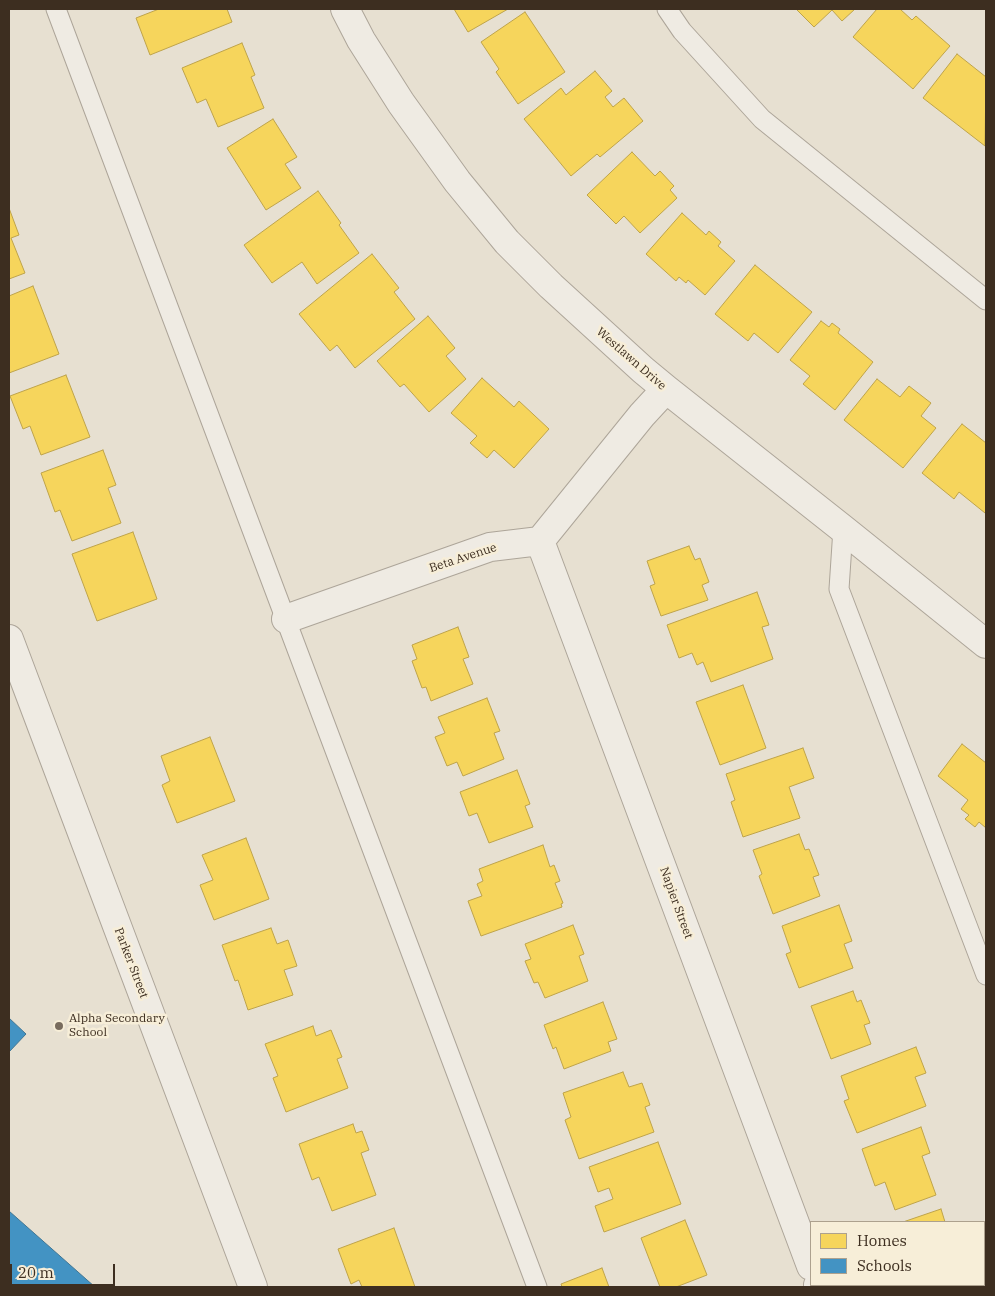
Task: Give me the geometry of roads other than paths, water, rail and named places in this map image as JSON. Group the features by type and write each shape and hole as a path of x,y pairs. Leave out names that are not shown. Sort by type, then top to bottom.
{"street":[{"name":"Westlawn Drive","path":"345,9 361,40 401,104 457,181 507,242 551,286 642,370 986,644"},
{"path":"540,541 642,415 666,389"},
{"name":"Beta Avenue","path":"286,619 490,547 540,541"},
{"name":"Napier Street","path":"540,541 810,1263"},
{"name":"Parker Street","path":"9,639 253,1287"}],"lane":[{"path":"56,9 537,1287"},
{"path":"667,9 682,31 762,119 986,300"},
{"path":"843,529 838,589 986,975"}],"place":[{"name":"Alpha Secondary School","path":"59,1026"}]}
